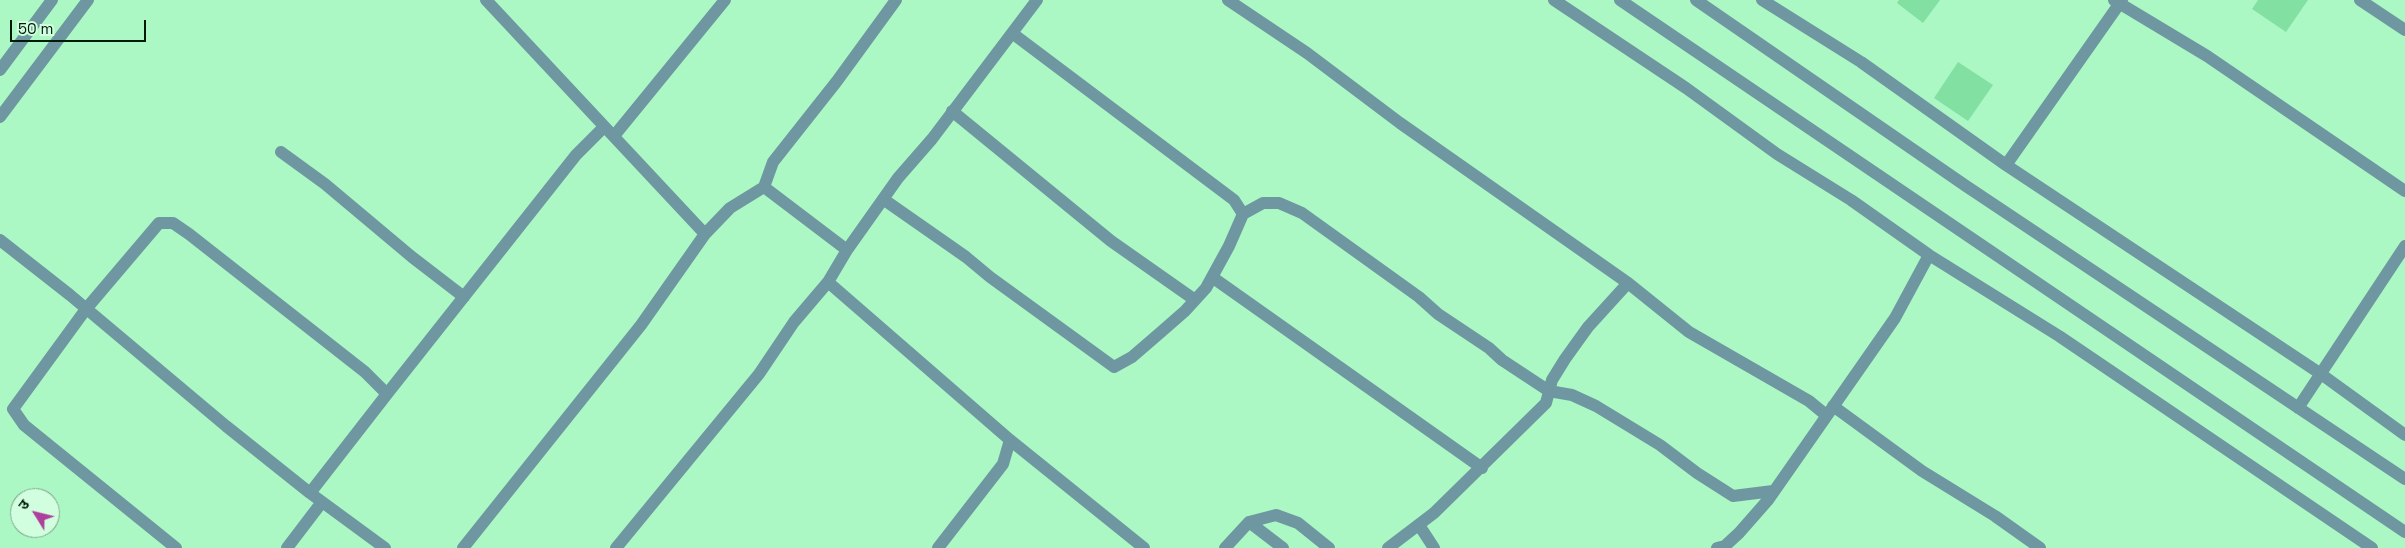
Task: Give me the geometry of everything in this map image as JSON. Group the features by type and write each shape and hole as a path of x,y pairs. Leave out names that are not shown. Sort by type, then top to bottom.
{"street":[{"path":"0,70 52,0"},
{"path":"0,117 88,0"},
{"path":"486,0 704,234"},
{"path":"310,493 576,155 609,131 724,0"},
{"path":"462,548 641,325 704,234 730,208 764,187 774,162 837,81 896,0"},
{"path":"616,548 759,374 794,322 828,282 847,250 883,199 1037,0"},
{"path":"1228,0 1307,52 1400,123 1628,282 1689,332 1829,411 1995,516 2040,548"},
{"path":"1554,0 1686,88 1776,154 1851,200 1929,255 2060,336 2372,548"},
{"path":"1620,0 2405,532"},
{"path":"1696,0 1966,186 2405,479"},
{"path":"1762,0 1861,62 2006,166 2320,374 2405,435"},
{"path":"2360,0 2405,30"},
{"path":"2006,166 2119,1 2207,56 2405,191"},
{"path":"1012,33 1205,177 1234,200 1243,214"},
{"path":"952,111 1111,241 1194,300"},
{"path":"281,152 325,184 464,297"},
{"path":"764,187 847,250"},
{"path":"883,199 966,257 990,277 1114,367 1132,357 1194,300 1212,277 1243,214 1264,203 1278,203 1302,214 1419,297 1438,314 1489,348 1502,360 1549,391 1572,394 1596,406 1660,445 1697,474 1733,496 1773,491"},
{"path":"176,548 24,425 13,409 86,309 159,223 173,222 365,372 387,394"},
{"path":"0,240 310,493 385,548"},
{"path":"2298,408 2405,246"},
{"path":"1717,548 1725,546 1739,533 1773,491 1895,318 1929,255"},
{"path":"1212,277 1482,468"},
{"path":"828,282 1010,440 1144,548"},
{"path":"1388,548 1419,526 1482,468 1546,403 1552,380 1588,327 1628,282"},
{"path":"938,548 1002,464 1010,440"},
{"path":"287,548 322,502"},
{"path":"1225,548 1248,522 1276,515 1298,523 1329,548"},
{"path":"1248,522 1284,548"},
{"path":"1419,526 1434,548"}],"building":[{"path":"1899,0 1940,0 1923,23 1897,3"},
{"path":"2258,0 2308,0 2286,32 2252,9"},
{"path":"1958,62 1993,85 1968,121 1934,98"}]}
